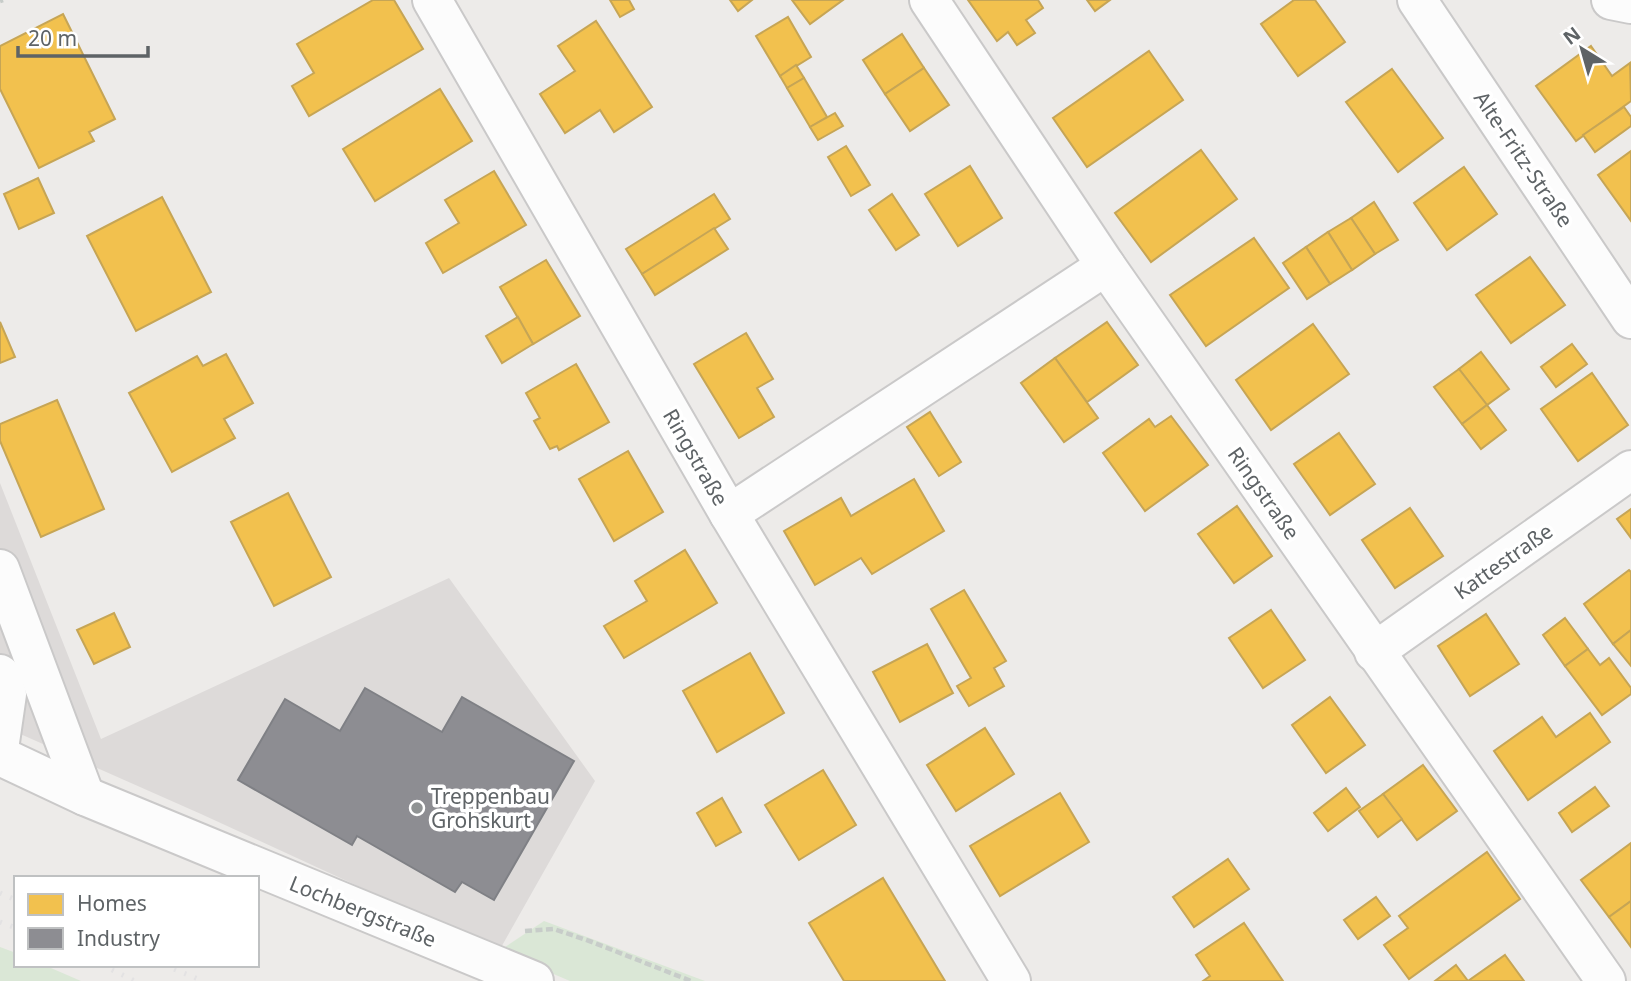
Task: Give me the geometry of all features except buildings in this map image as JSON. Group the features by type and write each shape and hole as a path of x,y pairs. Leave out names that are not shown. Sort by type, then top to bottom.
{"street":[{"name":"Ringstraße","path":"432,0 729,514 1011,981"},
{"name":"Ringstraße","path":"929,0 1106,266 1606,981"},
{"name":"Alte-Fritz-Straße","path":"1417,0 1631,319"},
{"path":"1611,0 1631,4"},
{"path":"729,514 1106,266"},
{"name":"Kattestraße","path":"1374,652 1631,470"},
{"path":"0,569 85,796"},
{"path":"0,674 7,694 0,742"},
{"name":"Lochbergstraße","path":"0,756 85,796 534,981"}],"path":[{"path":"466,954 491,939 537,929 554,929 691,981"}],"shaded area":[{"path":"0,483 101,739 449,578 595,781 499,951 0,725"}],"green space":[{"path":"544,921 705,981 570,981 499,951"},
{"path":"0,947 14,952 14,967 49,967 81,981 0,981"}],"railway":[{"path":"0,893 14,899"},
{"path":"0,922 14,927"},
{"path":"106,967 135,981"},
{"path":"169,967 203,981"}],"place":[{"name":"Treppenbau Grohskurt","path":"417,808"}]}
